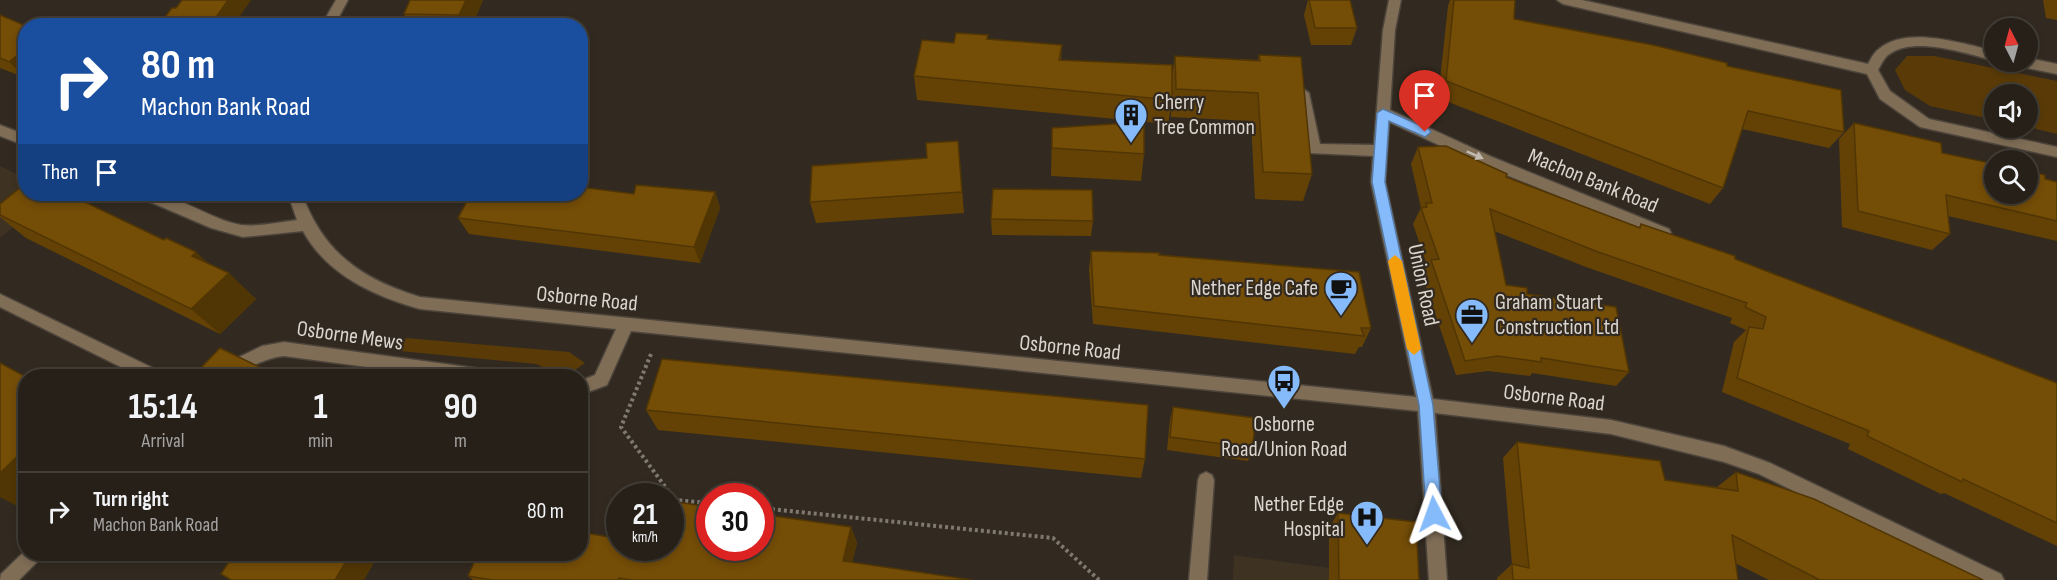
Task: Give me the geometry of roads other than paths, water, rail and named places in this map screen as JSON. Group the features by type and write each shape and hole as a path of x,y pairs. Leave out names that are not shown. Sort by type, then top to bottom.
{"street":[{"path":"332,18 342,0"},
{"name":"Union Road","path":"1395,0 1389,30 1378,182 1426,405 1438,580"},
{"path":"1563,0 1871,70 1885,95 1925,123 2057,152"},
{"path":"1871,70 1883,52 1905,44 1926,42 1984,54"},
{"path":"2038,65 2057,69"},
{"path":"1301,92 1314,148 1380,151"},
{"name":"Machon Bank Road","path":"1383,113 1487,160 1677,239"},
{"path":"0,130 18,138"},
{"path":"162,201 216,224 243,231 306,225"},
{"name":"Osborne Road","path":"297,201 306,225 316,243 341,266 374,287 398,297 444,307 1426,405 1611,428 1724,454 1764,468 1995,580"},
{"path":"0,300 139,369"},
{"path":"588,385 601,380 625,326"},
{"name":"Osborne Mews","path":"230,369 267,351 284,349 431,369"},
{"path":"1198,580 1206,480"},
{"path":"7,580 26,561"}],"place":[{"name":"Cherry Tree Common","path":"1131,144"},
{"name":"Nether Edge Cafe","path":"1341,317"},
{"name":"Graham Stuart Construction Ltd","path":"1472,344"},
{"name":"Osborne Road/Union Road","path":"1284,410"},
{"name":"Nether Edge Hospital","path":"1367,546"}]}
